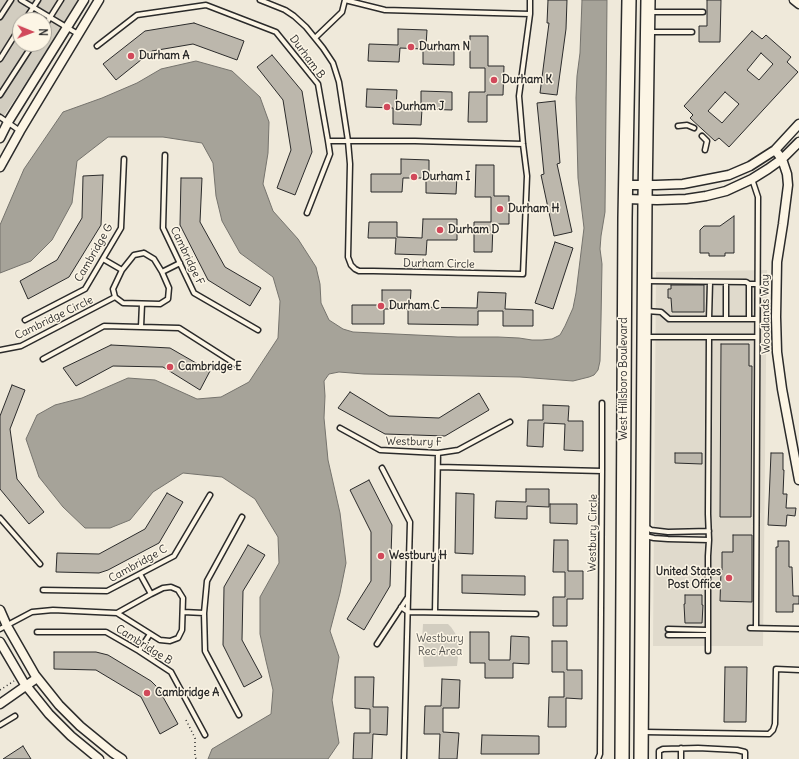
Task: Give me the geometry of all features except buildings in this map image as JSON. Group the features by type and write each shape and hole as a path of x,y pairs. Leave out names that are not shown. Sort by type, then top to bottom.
{"main road":[{"name":"West Hillsboro Boulevard","path":"622,759 626,185 629,0"},
{"name":"West Hillsboro Boulevard","path":"641,759 644,281 648,6"},
{"path":"624,510 632,528 637,533 642,530"},
{"path":"623,540 634,546 642,557"}],"street":[{"path":"0,138 8,122 84,0"},
{"path":"0,167 99,0"},
{"path":"794,0 799,4"},
{"path":"626,185 683,184 729,175 750,166 775,150 799,124"},
{"path":"626,199 686,199 726,191 752,179 782,159 799,142"},
{"name":"Woodlands Way","path":"775,150 782,159 787,174 788,185 776,262 777,352 782,389 799,480"},
{"path":"0,610 3,628 37,678 59,705 80,726 122,759"},
{"path":"0,642 26,686 49,714 71,736 99,759"},
{"path":"0,704 37,678"}],"lane":[{"path":"0,17 11,0"},
{"path":"21,0 40,12"},
{"path":"30,12 38,0"},
{"path":"52,15 61,0"},
{"path":"97,46 138,15 206,6 208,0"},
{"name":"Durham Circle","path":"260,0 285,10 306,27 323,48 332,63 339,82 350,164 348,257 351,265 359,271 492,274 524,274 527,176 519,96 530,14 530,0"},
{"path":"315,38 342,12 345,0 385,10 530,14"},
{"name":"Durham B","path":"206,6 276,32 318,84 330,154 307,213"},
{"path":"648,6 703,12"},
{"path":"52,19 78,35"},
{"path":"647,32 692,32"},
{"path":"0,59 12,40"},
{"path":"0,95 28,52"},
{"path":"0,117 20,131"},
{"path":"678,126 687,125 694,128"},
{"path":"702,136 707,141 705,150"},
{"path":"328,141 415,141 523,144"},
{"name":"Cambridge F","path":"165,155 163,228 194,293 258,330"},
{"name":"Cambridge G","path":"25,320 85,289 121,228 124,159"},
{"path":"752,179 758,198 756,628"},
{"path":"144,253 154,259 162,272 169,288 168,299 160,304 123,302 115,297 113,289 122,270 134,255 144,253"},
{"path":"103,259 122,270"},
{"path":"162,272 180,263"},
{"path":"644,281 746,282 749,284 757,284"},
{"path":"709,319 710,282"},
{"path":"726,282 726,319"},
{"path":"749,284 749,319"},
{"name":"Cambridge Circle","path":"0,350 21,346 115,297"},
{"path":"141,327 142,304"},
{"path":"644,311 661,312 670,319 757,319"},
{"path":"43,359 104,326 179,328 237,365"},
{"path":"644,337 757,337"},
{"path":"708,651 708,556 710,540 708,514 709,337"},
{"name":"Westbury Circle","path":"598,759 600,754 602,403"},
{"name":"Westbury F","path":"340,428 380,450 438,454 458,450 510,422"},
{"path":"435,612 438,454"},
{"path":"438,467 602,471"},
{"path":"382,468 410,522 404,759"},
{"name":"Cambridge C","path":"43,590 108,591 174,556 210,495"},
{"path":"239,715 205,651 204,613 207,581 242,517"},
{"path":"0,518 40,564"},
{"path":"642,530 668,532 709,531"},
{"path":"642,530 654,538 668,540 710,540"},
{"path":"140,574 151,594"},
{"path":"3,628 32,612 53,610 117,613 160,640 170,641 178,638 182,630 183,598 178,590 171,587 163,588 117,613"},
{"path":"377,644 408,597"},
{"path":"401,607 408,612 536,614"},
{"path":"183,612 204,613"},
{"path":"750,628 799,629"},
{"path":"668,629 708,630"},
{"name":"Cambridge B","path":"37,632 106,632 139,651 172,672 205,734"},
{"path":"139,651 150,634"},
{"path":"668,635 708,635"},
{"path":"642,732 769,734 774,730 775,724 776,669 799,670"},
{"path":"0,725 15,716"},
{"path":"681,748 681,759"},
{"path":"659,759 659,751 663,749 681,748 738,750 744,752 745,759"}],"path":[{"path":"0,690 14,681"},
{"path":"186,720 195,738 196,759"}],"shaded area":[{"path":"582,0 607,0 605,212 600,249 602,264 600,361 598,370 594,375 573,381 520,377 364,374 339,372 329,374 324,381 324,418 328,460 340,513 346,563 330,631 339,657 332,700 339,743 328,759 208,759 212,749 271,714 273,690 260,634 260,597 279,563 278,537 255,499 222,477 183,473 153,492 130,520 110,528 85,528 63,507 39,477 26,439 37,415 55,405 82,398 128,378 155,380 197,399 221,397 249,382 278,338 280,301 273,277 240,253 222,221 216,196 213,163 202,143 163,137 108,137 77,161 72,203 52,240 31,261 0,273 0,225 24,169 63,112 137,83 161,69 196,61 232,71 260,97 269,122 268,153 263,184 273,211 298,239 316,267 320,284 321,303 329,320 343,329 353,332 458,337 498,337 532,340 552,339 560,335 573,308 584,228 578,178 576,98 580,53"},
{"path":"767,270 763,646 653,646 656,272"}],"green space":[{"path":"0,0 78,0 52,42 52,12 12,12 12,52 46,52 0,122"},
{"name":"Westbury Rec Area","path":"423,624 448,624 451,627 458,640 459,648 457,666 424,667 422,642"}],"place":[{"name":"Durham N","path":"411,47"},
{"name":"Durham A","path":"131,56"},
{"name":"Durham K","path":"494,80"},
{"name":"Durham J","path":"387,107"},
{"name":"Durham I","path":"414,177"},
{"name":"Durham H","path":"500,209"},
{"name":"Durham D","path":"440,230"},
{"name":"Durham C","path":"381,306"},
{"name":"Cambridge E","path":"170,367"},
{"name":"Westbury H","path":"381,556"},
{"name":"United States Post Office","path":"729,578"},
{"name":"Cambridge A","path":"147,693"}]}
